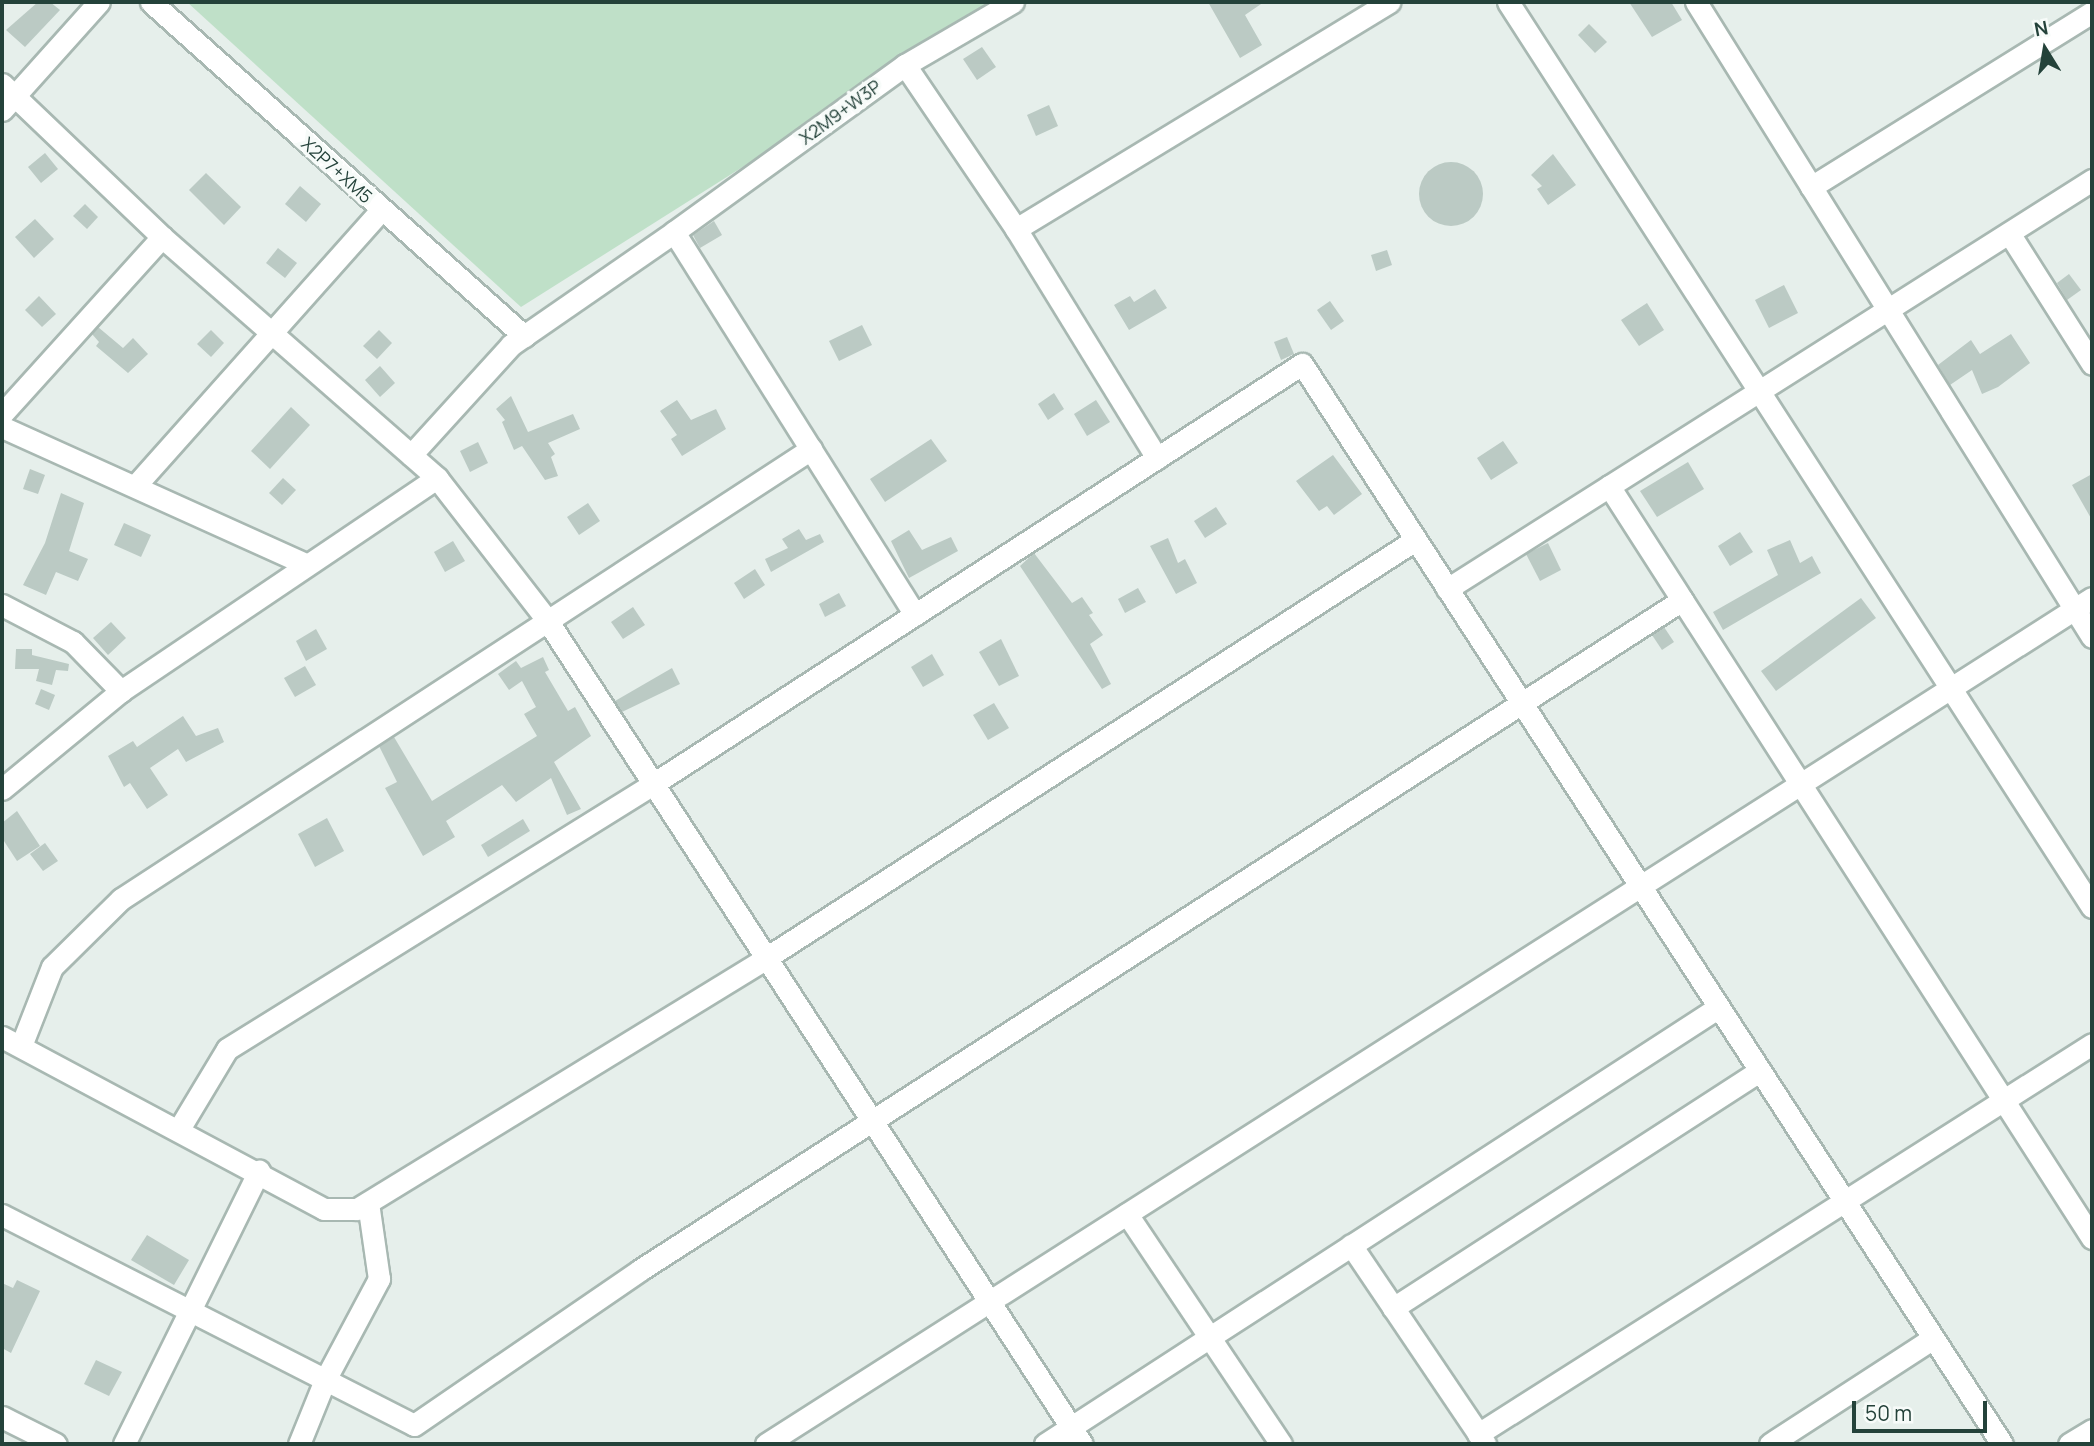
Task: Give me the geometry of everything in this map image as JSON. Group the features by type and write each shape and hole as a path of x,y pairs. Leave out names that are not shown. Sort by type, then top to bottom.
{"street":[{"path":"99,2 6,97 437,478 547,621 1076,1436"},
{"name":"X2P7+XM5","path":"151,2 524,336"},
{"name":"X2M9+W3P","path":"411,455 524,336 674,232 905,65 1013,2"},
{"path":"1016,229 1389,2"},
{"path":"1508,2 2092,907"},
{"path":"1696,2 2092,637"},
{"path":"1811,187 2088,12"},
{"path":"905,65 1016,229 1157,458"},
{"path":"1447,589 2092,180"},
{"path":"136,485 381,210"},
{"path":"674,232 915,614"},
{"path":"2009,233 2092,364"},
{"path":"2,414 162,237"},
{"path":"179,1129 228,1049 653,784 1302,364 2001,1444"},
{"path":"2,427 136,485 304,564"},
{"path":"811,449 121,899 52,967 11,1042 259,1171 324,1209 337,1212 368,1203 766,958 1415,540"},
{"path":"2,789 121,691 304,564 437,478"},
{"path":"1609,486 2092,1238"},
{"path":"766,1444 2092,598"},
{"path":"2,1215 414,1425 640,1270 1682,600"},
{"path":"2,605 73,642 121,691"},
{"path":"1045,1444 1076,1436 1210,1337 1719,1007"},
{"path":"1351,1245 1482,1439 1844,1201 2092,1044"},
{"path":"1393,1308 1760,1071"},
{"path":"124,1444 259,1171"},
{"path":"299,1444 325,1380 379,1279 368,1203"},
{"path":"1127,1214 1281,1444"},
{"path":"1770,1444 1933,1338"},
{"path":"2,1417 56,1444"},
{"path":"2069,1444 2092,1430"}],"green space":[{"path":"187,2 1004,2 521,307"}],"building":[{"path":"38,2 50,2 60,10 25,47 6,30"},
{"path":"1208,2 1264,2 1245,15 1262,45 1240,58"},
{"path":"1629,2 1671,2 1682,20 1652,37"},
{"path":"1589,24 1607,42 1595,53 1578,35"},
{"path":"982,47 996,67 977,80 963,59"},
{"path":"1049,105 1058,126 1036,136 1027,115"},
{"path":"45,153 58,169 41,183 28,167"},
{"path":"1553,154 1576,185 1548,205 1537,189 1542,186 1531,175"},
{"path":"1451,162 1474,171 1483,194 1474,217 1451,226 1428,217 1419,194 1428,171"},
{"path":"206,173 241,207 224,225 189,190"},
{"path":"300,186 321,204 306,222 285,204"},
{"path":"85,204 98,217 87,229 73,216"},
{"path":"35,219 54,239 34,258 15,237"},
{"path":"714,221 722,235 700,248 693,235"},
{"path":"278,248 297,263 285,278 266,263"},
{"path":"1387,250 1392,265 1376,271 1371,255"},
{"path":"2069,274 2081,290 2067,300 2057,283"},
{"path":"1784,285 1798,313 1769,328 1755,300"},
{"path":"1155,289 1167,308 1129,330 1114,305 1130,296 1134,302"},
{"path":"39,296 56,314 42,327 25,310"},
{"path":"1330,301 1344,321 1331,330 1317,310"},
{"path":"1647,303 1664,330 1639,346 1621,320"},
{"path":"862,325 872,345 839,361 829,341"},
{"path":"98,327 123,348 133,338 148,354 128,373 96,346 99,342 92,334"},
{"path":"211,330 224,343 211,357 197,344"},
{"path":"379,330 392,343 377,359 363,346"},
{"path":"2011,334 2030,363 1998,387 1982,394 1972,370 1950,385 1938,365 1971,340 1980,354"},
{"path":"1287,337 1294,354 1281,360 1274,342"},
{"path":"380,366 395,383 380,397 365,380"},
{"path":"1054,393 1064,409 1048,420 1038,404"},
{"path":"511,396 528,432 573,414 580,429 548,443 555,454 551,457 558,476 545,480 522,446 514,450 502,422 505,420 496,409"},
{"path":"677,400 691,420 716,409 726,429 682,456 671,439 677,435 660,411"},
{"path":"1096,400 1110,422 1087,436 1074,414"},
{"path":"291,407 310,425 270,469 251,451"},
{"path":"931,439 947,461 885,502 870,479"},
{"path":"1503,441 1518,463 1491,480 1477,458"},
{"path":"478,442 488,463 470,472 460,451"},
{"path":"1333,455 1362,494 1334,515 1327,506 1319,511 1296,481"},
{"path":"1688,462 1704,489 1657,517 1640,491"},
{"path":"30,469 45,475 38,494 23,489"},
{"path":"2092,474 2092,520 2072,485"},
{"path":"283,478 296,490 282,505 269,493"},
{"path":"61,493 84,503 69,551 88,559 78,581 56,572 46,595 23,585 45,543"},
{"path":"588,503 600,521 579,535 567,517"},
{"path":"1216,507 1227,524 1205,538 1194,521"},
{"path":"124,523 151,535 141,557 114,545"},
{"path":"799,529 806,540 820,534 824,542 771,572 765,559 788,548 782,539"},
{"path":"909,530 922,550 951,537 958,551 909,578 891,541"},
{"path":"1740,532 1753,552 1730,566 1718,546"},
{"path":"1168,538 1178,563 1185,559 1197,583 1176,594 1150,546"},
{"path":"1790,540 1800,563 1812,556 1821,573 1723,630 1713,612 1778,575 1767,550"},
{"path":"453,541 465,561 445,572 434,552"},
{"path":"1548,543 1561,570 1540,581 1526,554"},
{"path":"1034,553 1072,603 1082,597 1093,613 1089,615 1103,635 1090,644 1111,684 1102,689 1020,566"},
{"path":"755,569 765,585 744,599 734,583"},
{"path":"1138,588 1146,602 1125,613 1118,599"},
{"path":"839,593 846,606 825,617 819,604"},
{"path":"1861,598 1876,618 1776,691 1761,671"},
{"path":"633,607 645,625 623,639 611,622"},
{"path":"111,622 126,638 108,655 93,638"},
{"path":"1664,627 1674,642 1662,650 1652,635"},
{"path":"316,629 327,649 306,661 296,641"},
{"path":"1001,639 1019,676 999,686 979,652"},
{"path":"16,649 32,649 32,655 69,664 68,671 56,670 52,685 36,681 39,669 15,669"},
{"path":"932,654 944,675 923,687 911,667"},
{"path":"543,657 549,670 545,672 568,711 575,707 591,736 554,762 581,809 567,815 551,778 516,802 502,785 446,821 455,837 423,856 385,788 397,782 379,746 394,737 432,801 537,736 524,714 536,707 522,681 509,690 498,674 516,661 521,668"},
{"path":"305,666 316,685 295,697 284,678"},
{"path":"672,668 680,684 622,712 615,701"},
{"path":"41,689 55,695 49,710 35,704"},
{"path":"994,703 1009,728 988,740 973,715"},
{"path":"183,716 196,736 218,728 224,742 186,762 178,749 150,768 168,795 147,809 130,783 124,787 108,756 133,741 137,747"},
{"path":"17,811 40,846 17,861 2,838 2,823"},
{"path":"327,818 344,851 315,867 298,834"},
{"path":"523,819 530,831 488,857 481,845"},
{"path":"45,843 58,861 43,871 30,854"},
{"path":"147,1235 189,1260 174,1285 131,1260"},
{"path":"17,1280 40,1291 11,1353 2,1348 2,1283 13,1288"},
{"path":"96,1360 122,1372 109,1396 84,1384"}]}
